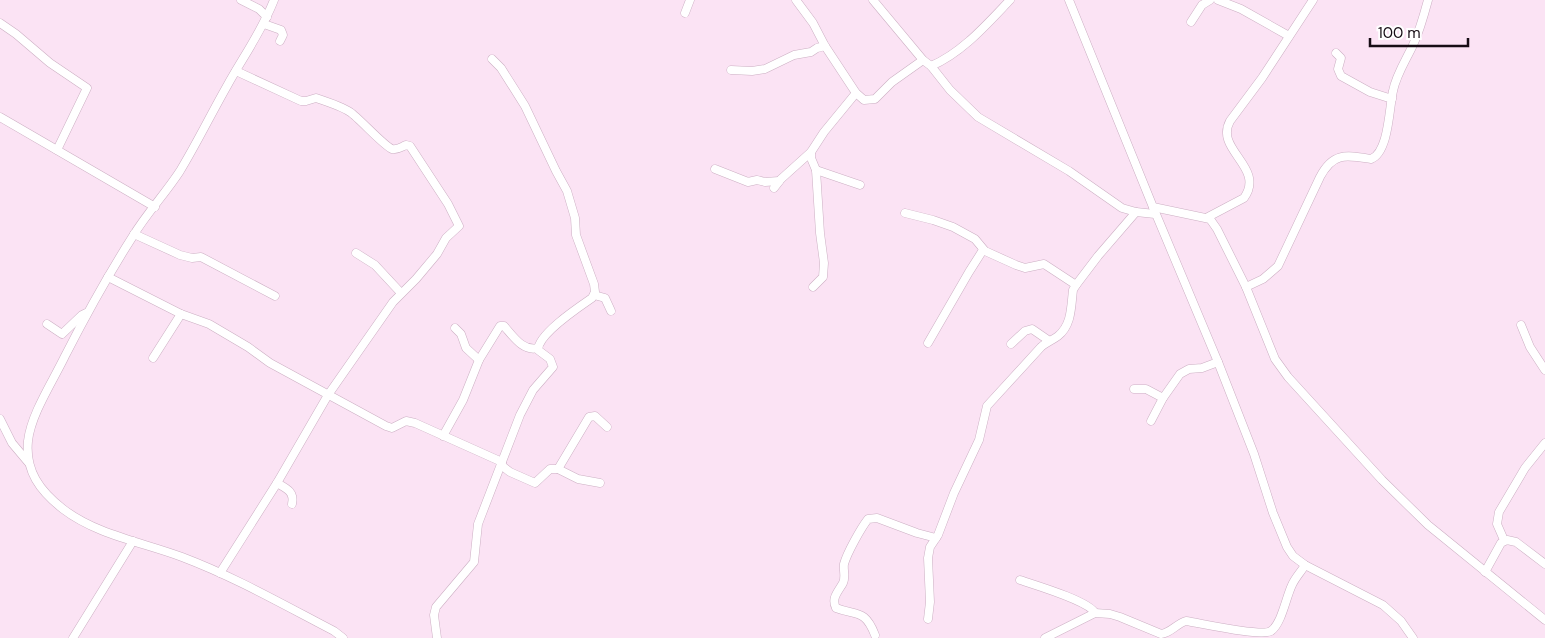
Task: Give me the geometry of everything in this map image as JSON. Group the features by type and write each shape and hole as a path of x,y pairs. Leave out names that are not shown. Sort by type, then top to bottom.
{"street":[{"path":"241,0 259,9 265,20 281,30 283,34 280,41"},
{"path":"28,462 29,435 37,412 88,312 134,234 190,154 265,20 274,0"},
{"path":"685,14 690,0"},
{"path":"796,0 856,93 864,100 873,100 899,76 923,60"},
{"path":"873,0 923,60 931,66 950,90 978,117 1069,171 1122,208 1136,212 1154,211 1208,217 1244,198 1246,194 1249,177 1244,164 1229,143 1227,127 1262,78 1313,0"},
{"path":"931,66 944,60 967,42 1010,0"},
{"path":"1069,0 1154,211 1218,362 1254,454 1280,534 1293,556 1305,565 1384,605 1401,621 1413,638"},
{"path":"1191,22 1202,6 1210,0"},
{"path":"1218,0 1241,9 1289,36"},
{"path":"1246,287 1263,279 1278,266 1316,185 1328,164 1339,158 1371,159 1377,156 1385,138 1396,82 1414,43 1428,0"},
{"path":"0,23 50,63 87,88 57,150"},
{"path":"731,70 752,71 765,68 794,55 810,52 825,46"},
{"path":"1336,53 1341,58 1338,69 1341,76 1370,92 1392,99"},
{"path":"492,59 501,68 521,100 567,191 575,218 576,234 594,284 594,295"},
{"path":"220,573 277,483 328,395 393,302 416,279 437,254 446,238 459,226 448,204 411,147 406,145 399,149 392,149 347,110 316,98 301,101 236,71"},
{"path":"715,169 748,182 757,180 777,184 811,152 824,132 856,93"},
{"path":"0,117 154,207"},
{"path":"811,152 811,158 816,170 824,268 823,277 813,287"},
{"path":"816,170 860,185"},
{"path":"928,619 930,602 928,558 930,547 936,538 954,493 979,440 986,406 1048,340 1059,335 1067,326 1076,285 1136,212"},
{"path":"905,213 953,227 975,239 983,250 1024,267 1044,264 1076,285"},
{"path":"1208,217 1217,229 1246,287 1275,359 1288,377 1403,501 1428,525 1545,620"},
{"path":"134,234 180,255 192,258 201,257 275,296"},
{"path":"928,343 968,272 983,250"},
{"path":"356,252 375,265 401,292"},
{"path":"108,277 181,314 217,328 270,363 389,428 406,421 443,436 501,464 510,472 532,483 537,482 550,469 558,469 578,479 600,483"},
{"path":"594,295 604,298 610,311"},
{"path":"538,348 551,330 594,295"},
{"path":"47,324 62,334 82,315 88,312"},
{"path":"154,358 181,314"},
{"path":"1521,325 1530,347 1545,370"},
{"path":"443,436 463,400 479,360 500,326 504,326 526,348 538,348"},
{"path":"455,328 461,334 466,348 479,360"},
{"path":"1011,344 1026,331 1032,329 1048,340"},
{"path":"437,638 434,615 436,607 474,562 478,524 528,397 553,367 550,359 540,352 538,348"},
{"path":"1151,421 1180,374 1185,370 1202,368 1218,362"},
{"path":"1134,389 1146,389 1164,398"},
{"path":"558,469 588,417 595,416 608,426"},
{"path":"1,423 12,443 28,462 38,483 64,509 92,526 181,557 220,573 334,631 342,638"},
{"path":"1504,540 1497,524 1499,512 1525,468 1545,443"},
{"path":"277,483 291,492 292,504"},
{"path":"875,634 865,617 854,612 836,608 834,604 836,594 843,582 844,564 862,527 868,519 877,518 936,538"},
{"path":"1485,572 1504,540"},
{"path":"1504,540 1516,542 1545,564"},
{"path":"73,638 133,541"},
{"path":"1045,638 1095,614 1110,614 1120,617 1166,636 1186,621 1252,632 1264,632 1272,629 1282,612 1292,585 1305,565"},
{"path":"1020,580 1080,602 1093,610 1095,614"},
{"path":"1272,629 1274,638"}]}
